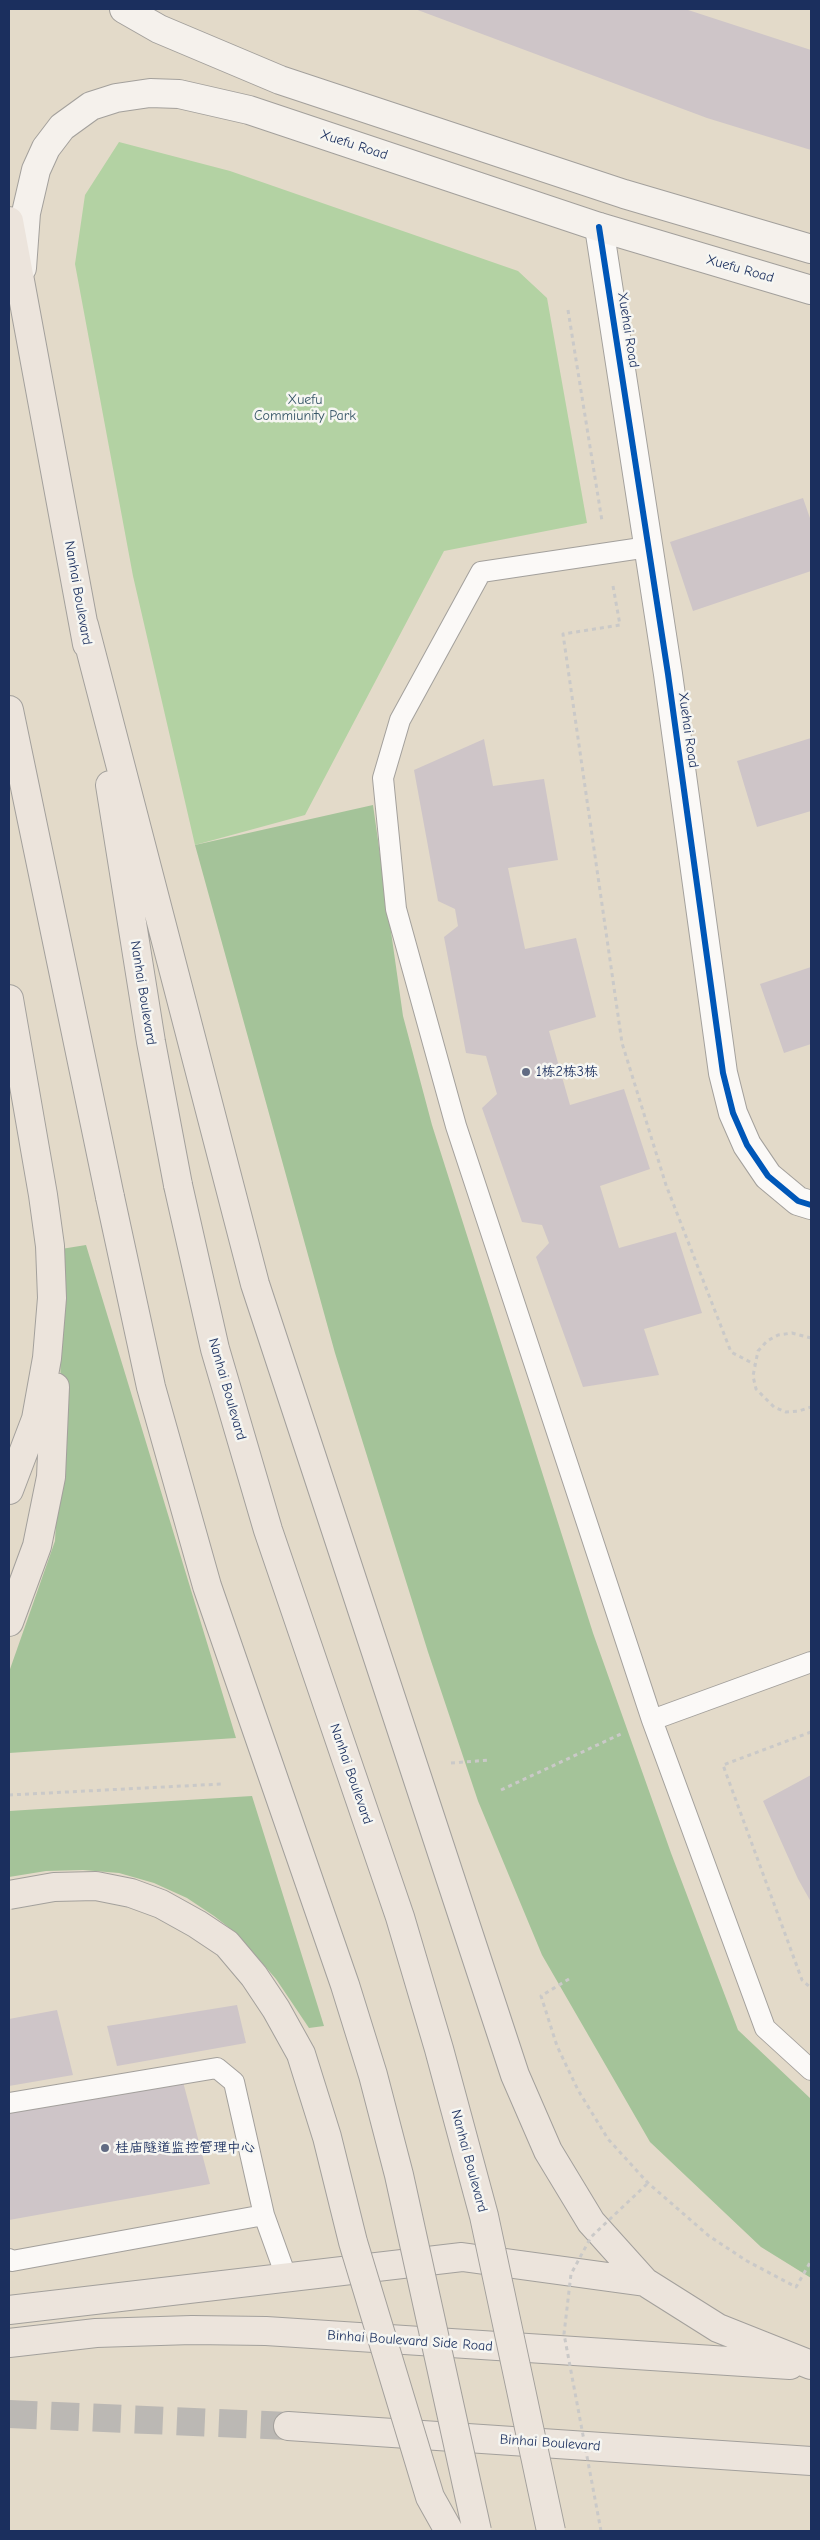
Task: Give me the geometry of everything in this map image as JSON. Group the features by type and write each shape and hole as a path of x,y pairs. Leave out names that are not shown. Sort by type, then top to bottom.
{"main road":[{"path":"124,9 159,29 280,80 624,194 811,249"},
{"name":"Xuefu Road","path":"21,289 26,213 36,170 46,148 62,127 91,106 116,98 150,93 179,94 250,110 600,227 811,290"},
{"name":"Nanhai Boulevard","path":"9,221 84,625 151,1042 178,1185 215,1349 268,1530 400,1917 439,2050 484,2216 552,2531"},
{"path":"84,625 256,1284 326,1504 515,2076 548,2151 590,2222 645,2282 718,2328 811,2365"},
{"path":"9,710 150,1387 207,1586 342,1976 373,2075 399,2176 477,2531"},
{"path":"9,999 50,1246 56,1400 51,1477 38,1546 9,1622"},
{"path":"9,1490 36,1419 47,1358 52,1298"},
{"path":"9,1895 54,1887 96,1886 131,1893 161,1904 228,1944 254,1976 276,2009 301,2054 327,2137 353,2242 430,2497 450,2531"},
{"path":"9,2310 462,2258 645,2282"},
{"name":"Binhai Boulevard Side Road","path":"9,2343 96,2333 192,2330 266,2331 811,2365"},
{"name":"Binhai Boulevard","path":"288,2426 811,2461"}],"street":[{"name":"Xuehai Road","path":"600,227 723,1072 733,1113 747,1145 768,1176 798,1201 811,1205"}],"lane":[{"path":"648,547 481,572 400,720 382,778 396,910 456,1126 652,1720 765,2028 811,2070"},
{"path":"652,1720 811,1662"},
{"path":"9,2103 217,2068 234,2082 264,2215 287,2279"},
{"path":"9,2259 12,2261 264,2215"}],"path":[{"path":"568,310 620,625 563,634 622,1043 666,1185 731,1352 754,1364"},
{"path":"811,1338 792,1332 778,1335 767,1341 758,1351 753,1376 756,1389 774,1407 786,1412 799,1412 811,1407"},
{"path":"501,1790 652,1720"},
{"path":"811,1732 723,1765 802,1980 811,1988"},
{"path":"444,1763 490,1760"},
{"path":"9,1795 221,1784"},
{"path":"569,1978 542,1996 557,2046 578,2090 608,2139 648,2183 709,2236 747,2261 796,2287 811,2261"},
{"path":"601,2531 564,2334 571,2274 591,2237 648,2183"}],"green space":[{"name":"Xuefu Commiunity Park","path":"119,142 230,171 518,271 547,298 587,523 444,551 305,815 195,845 133,576 75,264 85,195"},
{"path":"373,805 403,1016 432,1125 593,1633 671,1853 738,2030 811,2099 811,2278 761,2247 650,2142 542,1955 478,1801 428,1652 335,1353 195,845"},
{"path":"86,1245 236,1738 9,1753 9,1672 55,1541 62,1405 55,1250"},
{"path":"252,1796 324,2026 309,2028 276,1979 236,1933 187,1898 154,1883 119,1873 83,1870 46,1871 9,1877 9,1811"}],"building":[{"path":"415,9 685,9 811,50 811,150 707,118"},
{"path":"803,498 811,521 811,571 693,611 670,542"},
{"path":"811,738 811,811 757,827 737,761"},
{"name":"1栋2栋3栋","path":"484,739 493,786 544,779 558,860 508,868 525,949 576,938 596,1017 549,1031 570,1105 624,1089 650,1169 600,1186 619,1248 676,1232 702,1313 644,1329 659,1375 583,1387 536,1257 549,1243 542,1225 522,1222 482,1108 497,1094 486,1056 466,1053 444,937 458,926 455,909 438,901 414,770"},
{"path":"811,967 811,1044 784,1053 760,984"},
{"path":"811,1775 811,1902 798,1879 763,1801"},
{"path":"237,2005 246,2043 117,2066 107,2026"},
{"path":"57,2010 73,2075 9,2086 9,2019"},
{"name":"桂庙隧道监控管理中心","path":"182,2078 210,2184 9,2220 9,2113"}],"tunnel":[{"path":"9,2414 288,2426"}],"cycle path":[{"path":"599,227 668,674 723,1073 733,1113 747,1145 768,1176 798,1201 811,1205"}],"place":[{"name":"1栋2栋3栋","path":"526,1072"},
{"name":"桂庙隧道监控管理中心","path":"105,2148"}]}
